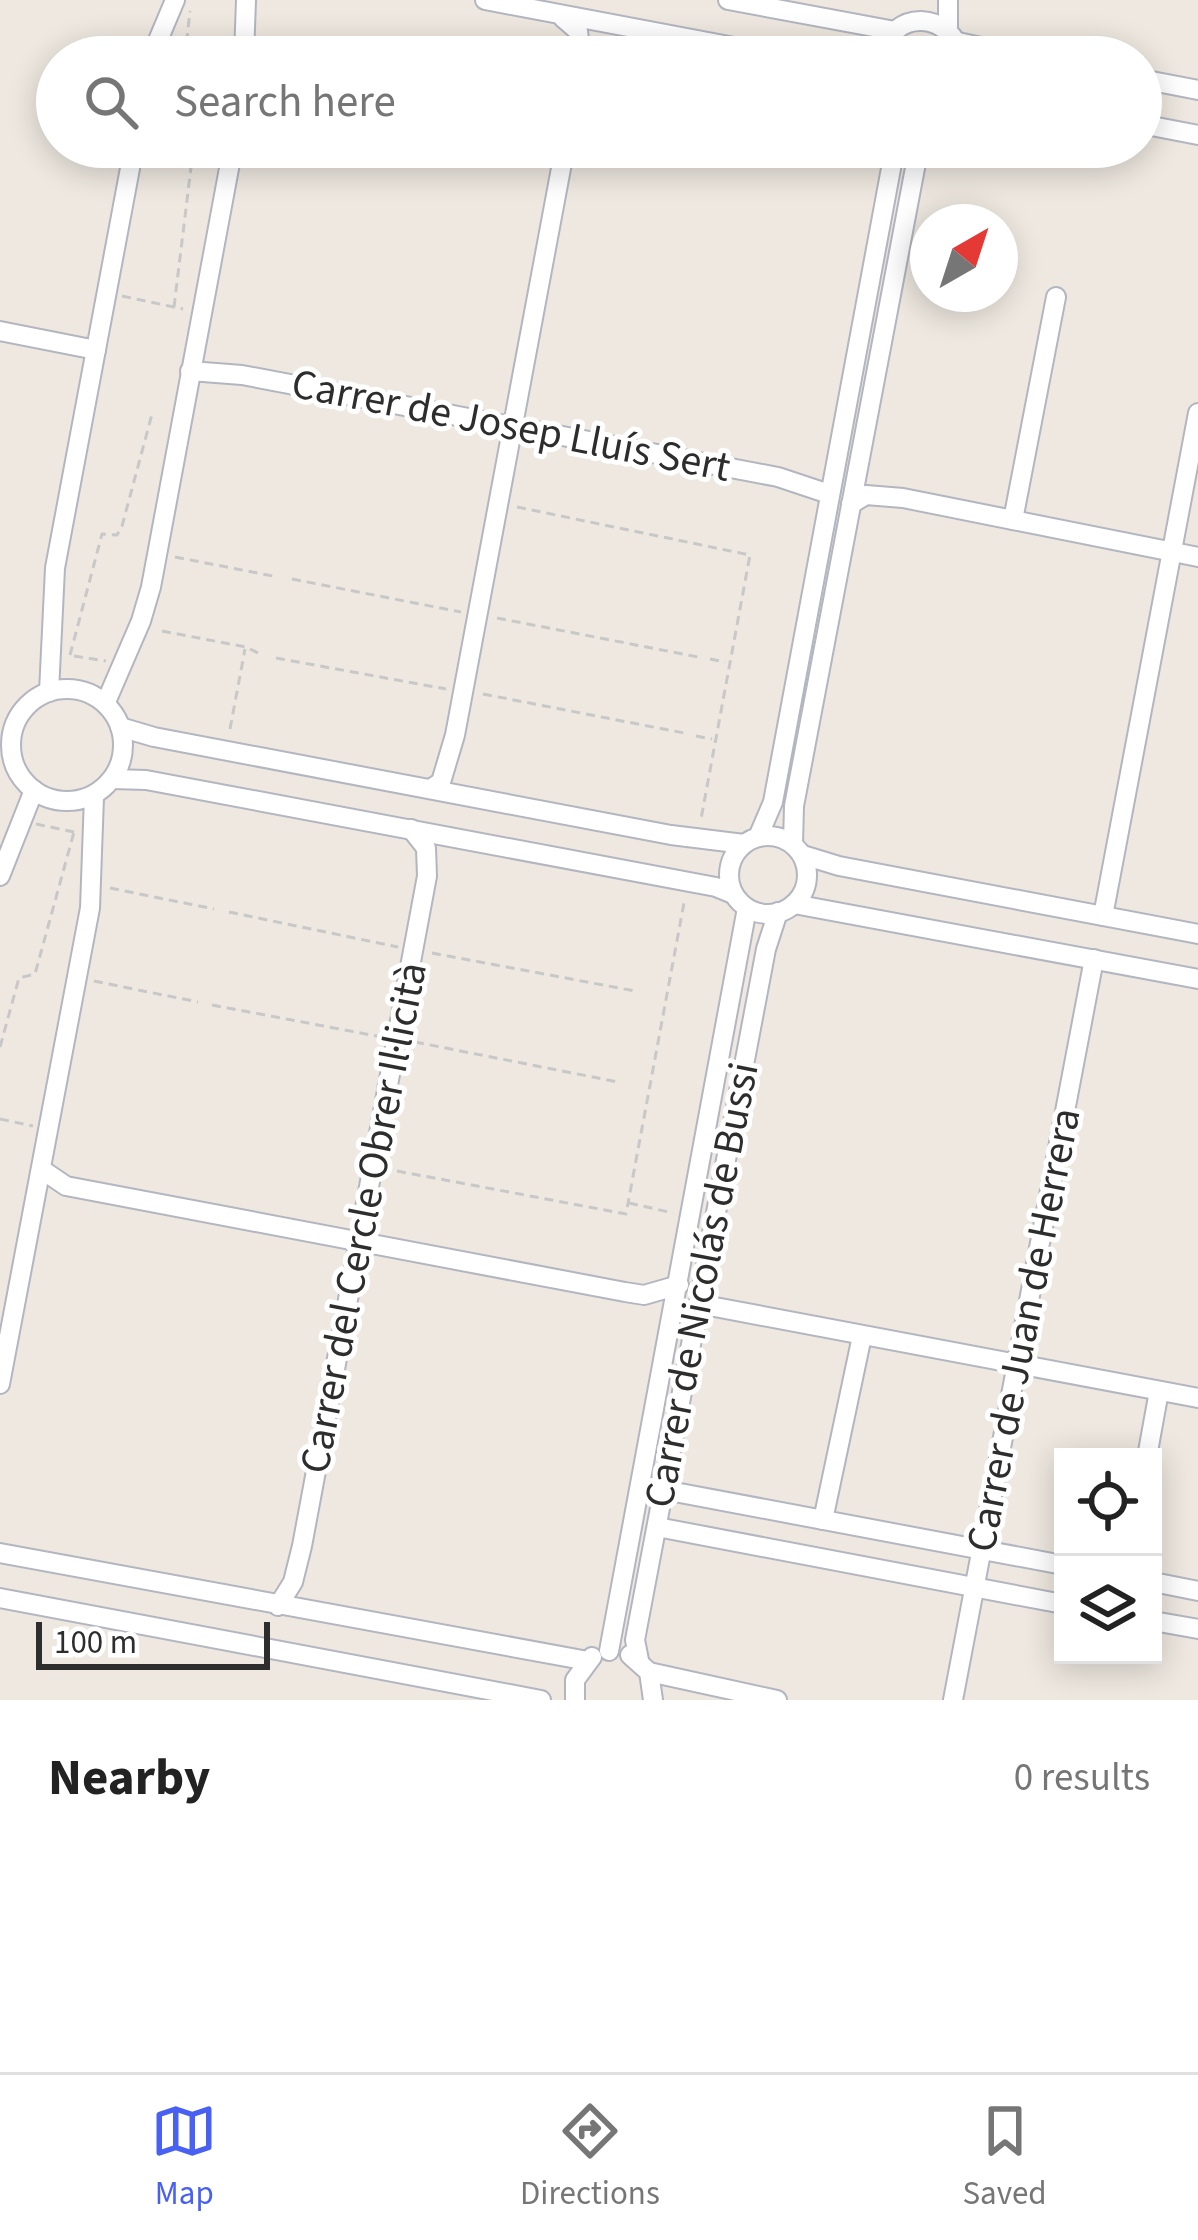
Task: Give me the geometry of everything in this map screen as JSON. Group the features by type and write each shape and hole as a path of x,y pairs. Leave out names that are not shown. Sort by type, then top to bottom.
{"street":[{"path":"244,36 245,0"},
{"path":"484,0 677,36"},
{"path":"728,0 895,31"},
{"path":"914,20 922,0"},
{"path":"948,0 955,36"},
{"path":"164,36 183,4"},
{"path":"560,14 579,36"},
{"path":"893,36 914,20 933,21 949,36"},
{"path":"1162,83 1198,90"},
{"path":"1162,128 1198,135"},
{"path":"49,692 55,568 130,168"},
{"path":"106,702 151,587 229,168"},
{"path":"432,788 440,782 453,747 561,168"},
{"path":"740,901 729,866 752,840 773,802 891,168"},
{"path":"786,908 807,884 794,806 915,168"},
{"path":"1013,520 1056,297"},
{"path":"0,331 96,350"},
{"name":"Carrer de Josep Lluís Sert","path":"190,371 242,375 778,477 829,494"},
{"path":"1103,916 1198,413"},
{"path":"851,503 866,495 903,498 1198,556"},
{"path":"80,690 106,702 120,727 122,757 112,779 94,797 55,799 34,790 6,755 22,712 49,692 80,690"},
{"path":"0,708 22,712"},
{"path":"120,727 671,835 778,837 839,866 1198,934"},
{"path":"112,779 146,780 716,886 759,914 786,908 1198,979"},
{"path":"0,876 34,790"},
{"path":"0,1384 90,908 94,797"},
{"name":"Carrer del Cercle Obrer Il·licità","path":"278,1606 293,1582 302,1546 428,876 426,848 411,829"},
{"name":"Carrer de Nicolás de Bussi","path":"609,1651 679,1285 740,901"},
{"name":"Carrer de Nicolás de Bussi","path":"652,1700 635,1640 768,938 786,908"},
{"name":"Carrer de Juan de Herrera","path":"953,1700 1094,959"},
{"path":"41,1169 66,1186 644,1295 679,1285"},
{"path":"699,1304 1198,1399"},
{"path":"823,1520 862,1336"},
{"path":"1149,1448 1159,1391"},
{"path":"664,1490 1054,1563"},
{"path":"657,1526 1054,1602"},
{"path":"0,1552 588,1660 609,1651 623,1652 644,1666 777,1700"},
{"path":"1162,1584 1198,1591"},
{"path":"0,1598 541,1700"},
{"path":"1162,1623 1198,1629"},
{"path":"575,1700 575,1680 588,1660"}],"path":[{"path":"183,4 184,36"},
{"path":"174,307 190,168"},
{"path":"114,295 187,309"},
{"path":"70,655 102,534 117,536 122,526 152,414"},
{"path":"515,506 750,555 701,820"},
{"path":"176,557 278,577"},
{"path":"292,579 463,612"},
{"path":"495,618 698,657"},
{"path":"162,631 246,647 262,655"},
{"path":"230,729 246,647"},
{"path":"60,653 113,662"},
{"path":"276,658 448,690"},
{"path":"710,659 729,663"},
{"path":"481,694 684,734"},
{"path":"696,736 713,739"},
{"path":"28,822 82,834"},
{"path":"0,1048 19,979 35,974 74,832"},
{"path":"110,888 214,909"},
{"path":"397,1171 626,1214 684,903"},
{"path":"229,912 400,947"},
{"path":"432,953 634,991"},
{"path":"92,981 198,1002"},
{"path":"212,1005 383,1037"},
{"path":"415,1042 618,1082"},
{"path":"0,1119 40,1127"},
{"path":"628,1203 676,1214"}]}
